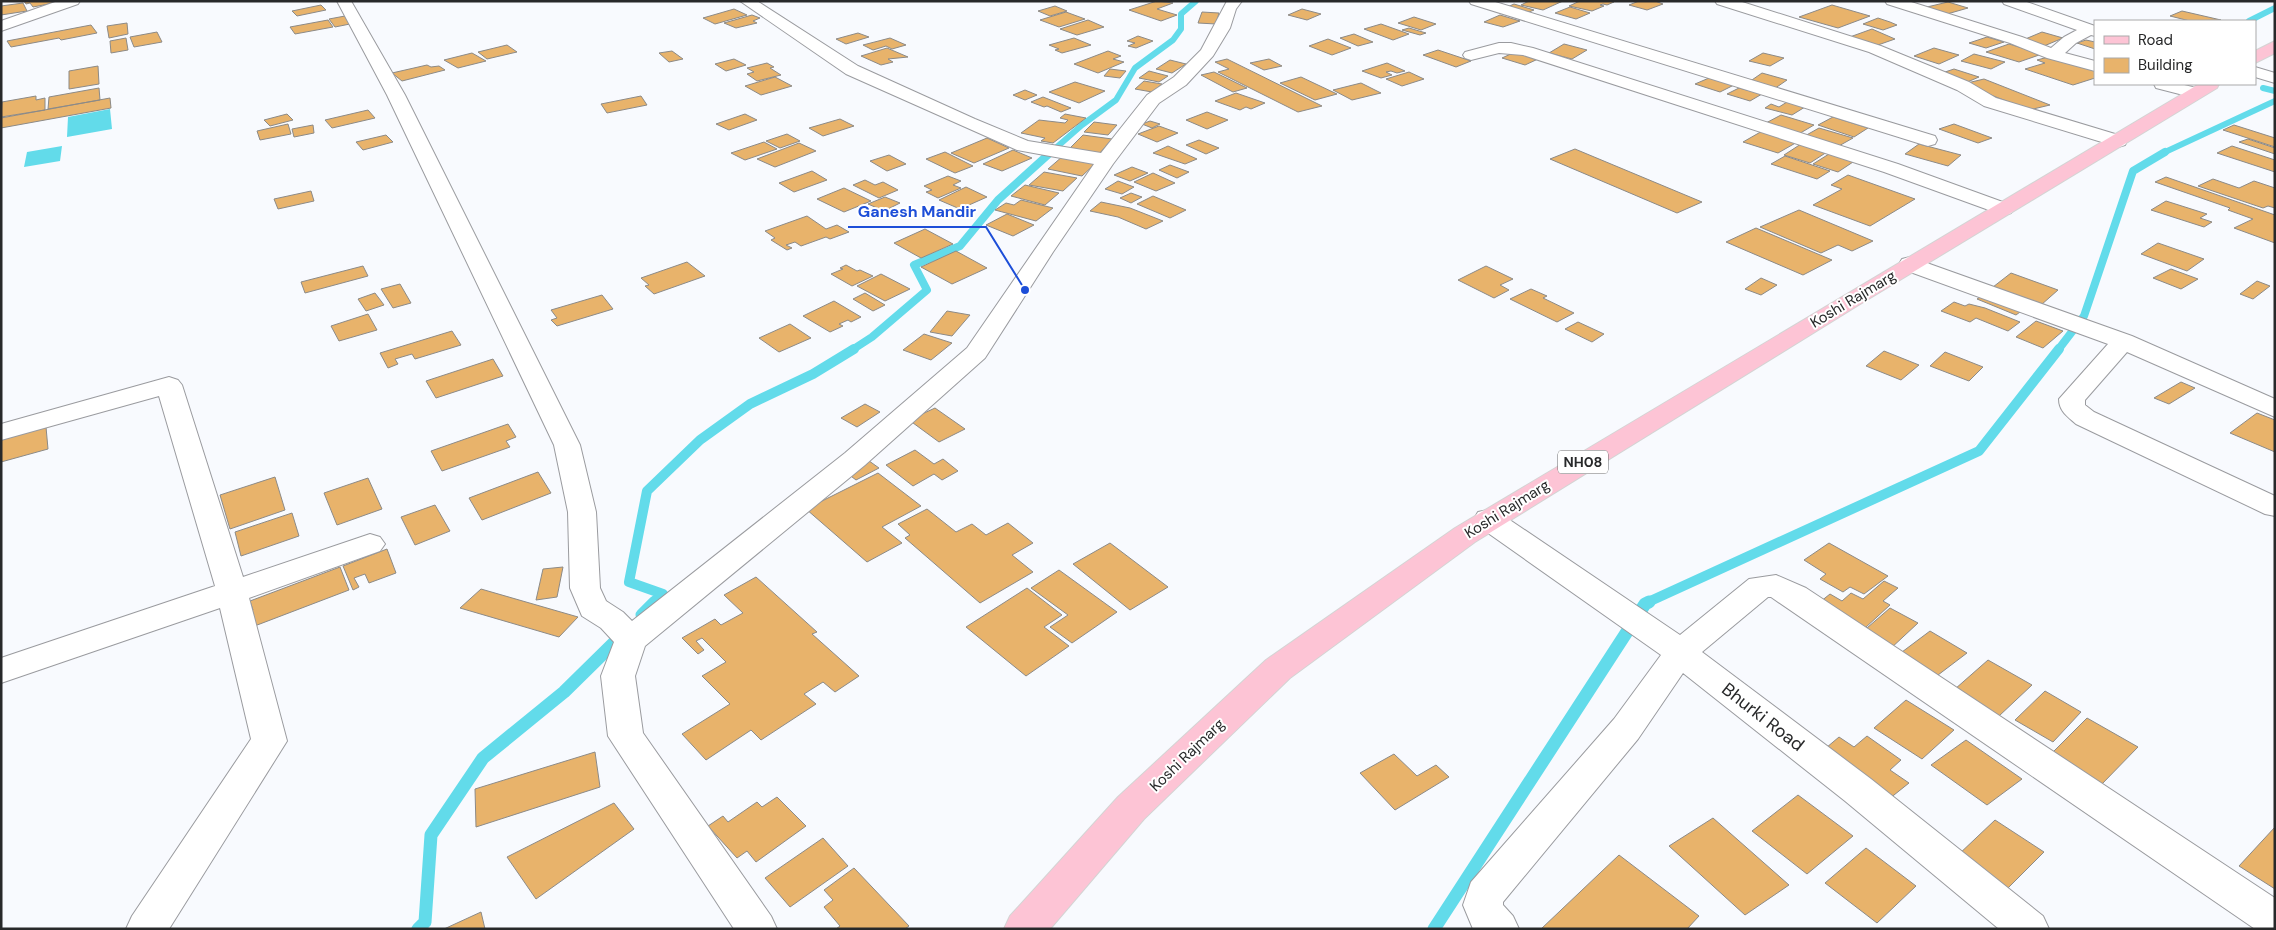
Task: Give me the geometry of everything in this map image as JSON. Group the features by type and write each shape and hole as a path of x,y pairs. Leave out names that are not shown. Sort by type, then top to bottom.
{"main road":[{"path":"2256,57 2275,46"},
{"name":"Koshi Rajmarg","path":"1024,929 1131,808 1278,669 1488,519 1910,264 2118,141 2203,88"}],"street":[{"path":"1,26 73,1"},
{"path":"344,1 396,95 567,445 582,512 585,588 593,608 623,631"},
{"path":"747,1 852,70 969,123 1024,146 1106,160"},
{"path":"757,929 626,736 618,676 623,631 855,459 976,353 1042,252 1106,160 1153,99 1180,81 1207,53 1235,1"},
{"path":"1476,1 1928,140"},
{"path":"1722,1 1875,49 1963,86 1990,102 2118,141"},
{"path":"1892,1 2016,40 2053,55 2094,66"},
{"path":"2009,1 2092,30"},
{"path":"2053,55 2070,40 2092,30"},
{"path":"1471,55 1498,47 1509,46 1891,168 2004,209"},
{"path":"1594,72 1638,51"},
{"path":"2256,72 2275,78"},
{"path":"2172,85 2203,88"},
{"path":"1910,264 2111,337 2275,409"},
{"path":"2111,337 2072,399 2072,408 2085,418 2275,507"},
{"path":"1,432 169,385 232,592 269,741 146,929"},
{"name":"Bhurki Road","path":"1488,519 1669,645 1858,790 2029,929"},
{"path":"1,671 370,544"},
{"path":"1500,929 1483,913 1481,904 1485,894 1626,730 1669,645 1760,587 1776,586 1795,596 2275,920"}],"water":[{"path":"110,109 112,129 67,137 68,117"},
{"path":"62,146 60,161 24,167 27,152"}],"building":[{"path":"24,1 49,1 54,3 33,7 30,3 26,4"},
{"path":"1157,1 1173,3 1157,9 1177,15 1161,21 1129,10"},
{"path":"1529,1 1563,1 1543,10 1521,5"},
{"path":"1580,1 1614,2 1600,5 1604,6 1592,11 1569,6"},
{"path":"1639,1 1655,1 1663,4 1647,10 1629,5"},
{"path":"1948,2 1968,8 1947,14 1927,7"},
{"path":"23,3 27,11 1,15 1,6"},
{"path":"1514,4 1534,10 1524,14 1503,9"},
{"path":"321,5 326,10 297,16 292,11"},
{"path":"1832,5 1870,16 1838,28 1799,17"},
{"path":"1055,6 1067,11 1050,16 1038,11"},
{"path":"1570,7 1590,13 1576,19 1555,13"},
{"path":"734,9 747,15 715,24 703,18"},
{"path":"1302,9 1321,14 1307,20 1288,15"},
{"path":"2182,11 2221,20 2186,20 2170,16"},
{"path":"1066,12 1085,19 1059,27 1040,20"},
{"path":"1202,12 1219,13 1216,24 1198,23"},
{"path":"752,15 760,18 753,21 757,23 736,28 724,23"},
{"path":"1500,15 1520,21 1503,27 1484,22"},
{"path":"345,16 350,24 335,27 329,19"},
{"path":"1414,17 1436,24 1421,30 1398,23"},
{"path":"1878,18 1897,25 1883,30 1863,24"},
{"path":"328,20 333,27 295,34 290,27"},
{"path":"1088,20 1104,27 1077,35 1060,29"},
{"path":"127,23 128,34 109,38 107,26"},
{"path":"1381,24 1409,34 1393,40 1364,29"},
{"path":"91,25 97,33 11,47 7,41"},
{"path":"1409,28 1426,33 1420,35 1402,30"},
{"path":"1872,29 1895,39 1875,46 1847,38"},
{"path":"157,32 162,42 134,47 130,37"},
{"path":"2042,32 2063,38 2044,46 2023,40"},
{"path":"858,33 869,37 846,44 836,39"},
{"path":"1354,34 1373,42 1358,46 1340,38"},
{"path":"1138,36 1153,41 1136,48 1128,46 1135,43 1127,41"},
{"path":"1987,37 2004,42 1986,48 1969,43"},
{"path":"126,38 128,50 111,53 110,41"},
{"path":"890,38 906,45 892,49 886,46 873,50 863,45"},
{"path":"1074,38 1091,45 1062,53 1055,50 1059,49 1049,45"},
{"path":"1328,39 1351,48 1332,55 1309,46"},
{"path":"2086,40 2094,42 2094,49 2077,43"},
{"path":"1564,44 1587,50 1572,59 1549,53"},
{"path":"2009,44 2042,54 2019,62 1986,52"},
{"path":"507,45 517,52 487,59 478,52"},
{"path":"887,48 908,57 888,59 893,62 881,65 861,56"},
{"path":"1934,48 1959,55 1939,64 1914,56"},
{"path":"1438,50 1471,61 1456,67 1423,55"},
{"path":"672,51 683,59 669,62 659,53"},
{"path":"1108,51 1121,56 1113,59 1124,62 1098,73 1074,64"},
{"path":"1515,52 1538,59 1525,65 1502,58"},
{"path":"472,53 486,61 458,68 444,60"},
{"path":"1763,53 1784,58 1770,66 1749,61"},
{"path":"1974,54 2005,62 1991,69 1961,61"},
{"path":"2052,56 2094,70 2094,78 2073,85 2025,69 2045,63 2037,60"},
{"path":"734,59 746,65 726,71 715,64"},
{"path":"1227,59 1322,106 1298,112 1218,72 1229,69 1215,62"},
{"path":"1269,59 1282,66 1264,70 1250,63"},
{"path":"1170,60 1186,64 1172,73 1156,69"},
{"path":"767,63 774,67 770,68 781,75 757,81 747,74 754,72 747,68"},
{"path":"1387,63 1405,71 1397,73 1386,72 1392,75 1381,78 1362,71"},
{"path":"427,65 431,67 439,66 445,70 402,81 392,73"},
{"path":"98,66 99,84 69,89 69,71"},
{"path":"1110,69 1126,71 1120,78 1104,76"},
{"path":"1954,69 1979,77 1965,83 1939,74"},
{"path":"1149,71 1168,76 1159,82 1139,78"},
{"path":"1214,72 1247,88 1233,92 1201,75"},
{"path":"1409,72 1424,79 1402,86 1386,79"},
{"path":"1762,73 1787,80 1774,89 1749,82"},
{"path":"775,77 792,86 761,95 745,86"},
{"path":"1301,77 1337,94 1315,100 1280,83"},
{"path":"1709,78 1734,85 1720,92 1695,84"},
{"path":"1984,79 2050,105 2029,110 1963,84"},
{"path":"1144,81 1162,84 1152,92 1135,89"},
{"path":"1075,82 1105,91 1079,103 1049,92"},
{"path":"1361,83 1381,93 1352,100 1333,90"},
{"path":"99,88 100,100 48,109 49,97"},
{"path":"1739,88 1762,94 1750,101 1727,94"},
{"path":"1025,90 1037,95 1025,100 1013,95"},
{"path":"1236,93 1265,103 1251,109 1246,107 1240,110 1215,101"},
{"path":"36,96 36,100 45,98 45,110 1,117 2,102"},
{"path":"641,96 647,105 607,113 601,104"},
{"path":"1043,97 1071,108 1061,112 1031,102"},
{"path":"110,98 111,108 1,128 1,118"},
{"path":"1787,102 1805,107 1792,115 1765,108 1771,104 1779,107"},
{"path":"368,110 375,118 332,128 325,120"},
{"path":"1207,112 1228,120 1207,129 1186,120"},
{"path":"287,114 293,120 270,126 264,120"},
{"path":"745,114 757,120 729,130 716,124"},
{"path":"1065,114 1086,118 1053,143 1041,141 1045,138 1021,133 1039,120 1065,123 1068,120 1060,118"},
{"path":"1781,115 1814,125 1797,135 1764,124"},
{"path":"1833,117 1868,128 1854,137 1818,125"},
{"path":"840,119 854,126 823,136 809,128"},
{"path":"1150,121 1160,124 1152,128 1142,124"},
{"path":"1094,122 1117,125 1108,135 1084,132"},
{"path":"288,124 291,134 260,140 257,131"},
{"path":"1954,124 1992,138 1978,143 1939,129"},
{"path":"313,125 314,133 294,137 292,129"},
{"path":"2234,125 2275,138 2275,147 2223,130"},
{"path":"1159,126 1178,133 1157,142 1138,134"},
{"path":"1819,128 1853,138 1837,147 1803,137"},
{"path":"1764,130 1799,141 1778,153 1743,142"},
{"path":"787,134 800,141 780,148 766,141"},
{"path":"386,135 393,142 363,150 356,142"},
{"path":"1083,135 1112,139 1099,154 1069,149"},
{"path":"987,138 1009,148 974,163 951,153"},
{"path":"2248,139 2275,148 2275,154 2239,142"},
{"path":"1199,140 1219,148 1206,154 1186,145"},
{"path":"764,142 777,149 745,160 731,153"},
{"path":"799,143 816,151 775,167 757,159"},
{"path":"1801,144 1827,152 1810,163 1784,155"},
{"path":"1919,144 1961,155 1948,166 1905,154"},
{"path":"1168,146 1197,159 1185,164 1153,153"},
{"path":"2232,146 2275,160 2275,172 2217,153"},
{"path":"1575,149 1702,202 1677,213 1550,159"},
{"path":"1013,150 1032,158 1002,171 983,164"},
{"path":"945,152 973,166 955,173 926,159"},
{"path":"1829,154 1853,162 1838,172 1813,164"},
{"path":"889,155 906,164 887,171 870,161"},
{"path":"1063,156 1097,162 1082,176 1048,169"},
{"path":"1785,156 1830,171 1817,179 1771,164"},
{"path":"1170,165 1189,172 1177,178 1159,170"},
{"path":"1132,167 1148,173 1130,181 1114,175"},
{"path":"812,171 827,180 794,192 779,183"},
{"path":"1044,172 1077,178 1063,191 1029,185"},
{"path":"1153,173 1175,183 1156,191 1134,182"},
{"path":"1848,175 1915,199 1870,226 1813,205 1842,189 1831,185"},
{"path":"948,176 961,181 953,185 961,188 938,198 926,192 932,190 924,186"},
{"path":"2166,177 2275,215 2275,243 2234,228 2253,219 2228,210 2230,208 2155,182"},
{"path":"2213,179 2239,188 2254,181 2275,188 2275,208 2268,206 2263,208 2198,186"},
{"path":"865,180 875,185 883,182 898,190 879,198 853,185"},
{"path":"1118,181 1134,187 1122,194 1105,189"},
{"path":"1025,185 1059,193 1045,205 1011,196"},
{"path":"966,187 987,197 960,209 939,200"},
{"path":"844,188 871,201 844,212 817,199"},
{"path":"311,191 314,201 278,209 274,199"},
{"path":"1131,193 1142,197 1131,203 1120,198"},
{"path":"1153,196 1186,210 1170,218 1137,204"},
{"path":"885,197 900,203 884,211 868,204"},
{"path":"1021,200 1053,208 1036,221 995,210 1006,203 1014,205"},
{"path":"2166,201 2207,214 2200,218 2212,222 2204,227 2151,210"},
{"path":"1101,202 1130,208 1163,221 1146,229 1118,217 1090,211"},
{"path":"1799,210 1873,241 1852,251 1838,245 1821,253 1760,227"},
{"path":"1007,214 1034,225 1013,236 986,225"},
{"path":"807,216 826,229 837,225 849,232 830,239 826,237 801,246 795,242 786,245 792,248 787,250 771,240 775,238 765,231"},
{"path":"1756,228 1832,260 1803,275 1726,242"},
{"path":"925,229 953,244 921,258 894,243"},
{"path":"2158,243 2204,259 2187,271 2141,254"},
{"path":"956,251 987,268 952,284 921,267"},
{"path":"687,262 705,276 654,294 645,286 649,285 641,278"},
{"path":"846,265 873,276 852,286 831,274 843,269 840,268"},
{"path":"363,266 368,276 305,293 301,282"},
{"path":"1486,266 1513,279 1500,285 1509,290 1494,298 1458,280"},
{"path":"2171,269 2198,279 2181,289 2153,278"},
{"path":"2011,273 2058,290 2041,305 1993,287"},
{"path":"881,274 910,289 885,301 857,286"},
{"path":"1761,278 1777,285 1761,295 1745,289"},
{"path":"2257,281 2270,286 2253,299 2240,294"},
{"path":"400,284 411,303 393,308 381,289"},
{"path":"1531,289 1547,296 1543,298 1574,313 1557,322 1510,299"},
{"path":"375,293 384,305 366,311 358,299"},
{"path":"865,293 885,305 873,311 853,299"},
{"path":"1985,294 2024,309 2016,315 1977,299"},
{"path":"602,295 613,309 557,326 551,320 557,318 551,310"},
{"path":"834,301 861,317 851,322 848,320 839,324 843,326 830,332 803,316"},
{"path":"1954,302 1965,306 1969,304 1985,308 2020,322 2008,331 1976,318 1970,322 1941,311"},
{"path":"947,311 970,315 952,336 930,332"},
{"path":"368,314 377,330 339,341 331,326"},
{"path":"2036,321 2063,331 2043,348 2016,337"},
{"path":"1578,322 1604,334 1592,342 1565,329"},
{"path":"790,324 811,338 779,352 759,338"},
{"path":"452,331 461,345 415,359 412,354 395,359 398,364 388,368 380,353"},
{"path":"924,334 952,343 931,360 903,350"},
{"path":"1884,351 1919,365 1901,380 1866,366"},
{"path":"1945,352 1983,367 1969,381 1930,366"},
{"path":"493,359 503,376 436,398 426,381"},
{"path":"2181,382 2195,388 2169,404 2154,398"},
{"path":"865,404 880,412 857,427 841,418"},
{"path":"935,408 965,429 939,442 909,420"},
{"path":"2257,413 2275,420 2275,452 2230,433"},
{"path":"508,424 516,437 506,441 510,447 442,471 431,451"},
{"path":"46,427 48,449 1,462 1,440"},
{"path":"915,450 934,464 943,459 958,471 942,480 934,474 913,486 886,465"},
{"path":"865,458 879,468 856,480 843,470"},
{"path":"538,472 551,493 482,520 469,498"},
{"path":"878,473 921,506 882,527 902,543 867,562 806,509"},
{"path":"275,477 285,510 230,529 220,495"},
{"path":"368,478 382,509 337,525 324,493"},
{"path":"435,505 450,531 415,545 401,517"},
{"path":"927,509 956,532 972,524 986,535 1008,523 1033,543 1012,555 1033,572 980,603 905,538 910,535 898,524"},
{"path":"292,513 299,536 241,556 235,532"},
{"path":"1110,543 1168,587 1130,610 1073,564"},
{"path":"1829,543 1888,576 1864,594 1850,587 1843,592 1820,579 1826,574 1804,560"},
{"path":"387,549 396,573 369,583 365,574 354,578 359,587 353,590 343,566"},
{"path":"340,567 349,590 252,627 247,612 253,610 250,601"},
{"path":"563,567 557,597 536,600 543,569"},
{"path":"1059,570 1117,612 1072,643 1050,627 1068,615 1031,588"},
{"path":"756,577 817,632 812,634 859,676 835,692 823,682 804,694 816,704 761,740 751,730 706,760 682,734 730,704 702,676 726,662 702,638 696,641 704,650 698,654 682,638 715,619 721,625 743,613 724,595"},
{"path":"1884,581 1898,588 1883,601 1890,605 1865,628 1820,602 1830,594 1842,601 1851,593 1863,599"},
{"path":"1027,588 1062,615 1044,627 1069,646 1026,676 966,627"},
{"path":"481,589 578,617 559,637 460,608"},
{"path":"1890,608 1918,623 1889,650 1860,634"},
{"path":"1930,631 1967,653 1938,675 1902,652"},
{"path":"1988,660 2032,685 1999,716 1955,689"},
{"path":"2045,691 2081,712 2053,742 2015,720"},
{"path":"1906,700 1954,730 1922,759 1874,728"},
{"path":"2087,718 2138,747 2101,785 2051,754"},
{"path":"1867,736 1901,760 1890,770 1909,783 1889,799 1820,753 1839,737 1854,747"},
{"path":"1966,740 2022,779 1987,805 1931,765"},
{"path":"595,752 600,787 476,827 475,789"},
{"path":"1394,754 1417,776 1436,765 1449,777 1395,810 1360,773"},
{"path":"1798,795 1853,836 1807,874 1752,831"},
{"path":"777,797 806,826 756,862 747,851 737,858 708,826 723,816 728,822 757,802 762,807"},
{"path":"614,803 634,829 536,899 507,857"},
{"path":"1713,818 1789,885 1745,915 1669,846"},
{"path":"1995,820 2044,852 2006,890 1957,856"},
{"path":"2275,827 2275,889 2239,866"},
{"path":"823,838 848,866 790,907 765,878"},
{"path":"1866,848 1916,886 1877,923 1825,883"},
{"path":"1619,855 1699,916 1687,929 1541,929"},
{"path":"854,868 909,926 905,929 836,929 840,926 824,907 833,900 824,890"},
{"path":"481,912 485,929 444,929"}],"waterway":[{"path":"1050,153 1082,125 1116,100 1135,68 1173,40 1181,29 1181,14 1196,1"},
{"path":"2251,20 2275,8"},
{"path":"2263,88 2275,91"},
{"path":"2164,152 2275,101"},
{"path":"852,350 872,337 927,290 914,265 960,246 998,200 1051,152"},
{"path":"2058,350 2084,316 2133,171 2164,152"},
{"path":"642,615 663,594 629,582 647,491 700,440 750,404 813,374 854,349"},
{"path":"1646,603 1979,451 2059,349"},
{"path":"1434,929 1645,604 1649,602"},
{"path":"418,929 425,922 431,835 483,758 564,692 623,634"}],"place":[{"name":"Ganesh Mandir","path":"1025,290"}]}
